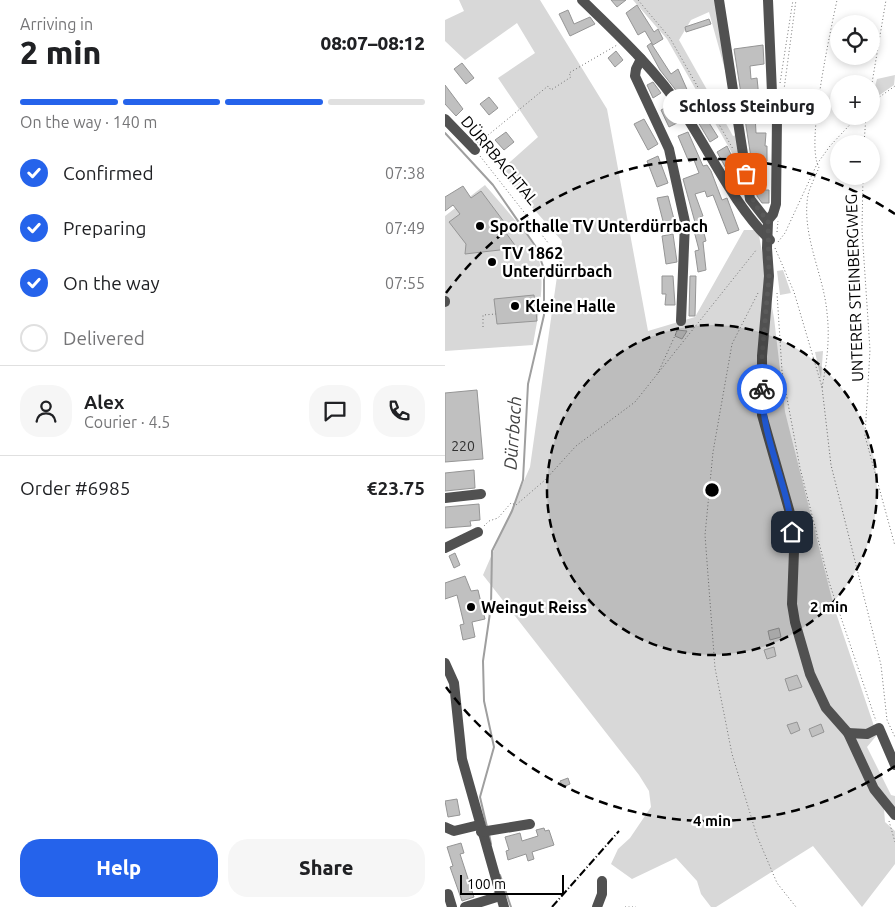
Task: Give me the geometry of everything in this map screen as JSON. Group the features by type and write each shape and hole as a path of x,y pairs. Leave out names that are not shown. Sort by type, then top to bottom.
{"street":[{"path":"582,0 641,59 681,108 757,229 773,244"},
{"path":"719,0 750,199 757,210 768,220 773,244"},
{"path":"768,0 772,93 777,104 777,118 775,204 773,214 768,220"},
{"path":"641,59 635,76 669,149 685,222 681,321"},
{"name":"DÜRRBACHTAL","path":"445,119 475,150"},
{"path":"773,244 767,248 769,276 762,356 762,415 791,513 794,551 792,604 795,622 810,674 826,708 848,733 874,789 891,811"},
{"path":"445,498 481,494"},
{"path":"445,548 478,532"},
{"path":"445,663 454,683 462,759 484,830 504,907"},
{"path":"848,733 867,734 879,728 895,764"},
{"path":"445,827 454,831 484,830 529,824"},
{"path":"597,907 602,894 602,881"},
{"path":"448,894 452,907"},
{"path":"465,907 500,896"}],"path":[{"path":"638,0 670,38 735,153"},
{"path":"780,88 793,0"},
{"path":"822,388 826,368 827,314 816,267 807,209 809,193 819,167 814,143 837,0"},
{"path":"880,32 886,0"},
{"path":"475,150 489,138 487,136 548,86 551,90 571,77 569,73 624,41"},
{"path":"880,97 895,86"},
{"path":"745,100 766,98"},
{"path":"478,532 489,521 498,518 511,503 516,505 545,480 576,446 635,402 764,241 773,244 780,241 817,164 851,125"},
{"name":"DÜRRBACHTAL","path":"475,150 549,244"},
{"name":"UNTERER STEINBERGWEG","path":"863,185 862,230 870,350 865,436 895,546"},
{"path":"773,244 794,292 822,388 831,465 881,665 887,720 895,737"},
{"path":"776,288 781,371 800,468 829,582 867,700 879,728"},
{"path":"759,292 732,344 713,452 705,536 715,668 732,754 757,836 777,883 796,907"},
{"path":"483,328 483,315 496,314"},
{"path":"657,374 681,321"},
{"path":"891,811 895,842"},
{"path":"625,907 637,907"}],"shaded area":[{"path":"459,0 540,0 607,109 648,331 695,317 744,230 758,230 774,318 785,412 834,607 877,735 867,747 891,795 895,796 895,812 884,809 885,822 895,831 895,864 862,907 813,846 716,907 711,907 701,894 697,881 676,858 632,879 611,864 618,849 630,838 651,807 649,791 639,775 483,575 530,467 562,241 500,171 538,137 498,78 535,53 517,23 465,60 445,41 445,20 464,11"},
{"path":"633,0 716,0 730,88 709,12 691,20 679,40 733,136 736,135 744,174 667,39"},
{"path":"895,75 894,85 880,95 880,78"},
{"name":"TV 1862 Unterdürrbach","path":"485,185 522,229 537,252 540,264 541,287 533,345 445,351 445,216"},
{"path":"783,270 791,293 780,295 777,271"},
{"path":"823,351 821,379 815,352"}],"building":[{"path":"611,0 626,0 617,7"},
{"path":"637,5 654,32 658,29 663,39 653,45 645,31 638,35 626,13"},
{"path":"568,10 574,24 590,17 595,24 570,36 559,14"},
{"path":"709,19 711,24 686,32 685,27"},
{"path":"651,43 671,74 678,69 689,94 682,98 660,70 647,46"},
{"path":"763,45 764,64 750,66 751,79 757,78 759,98 757,98 759,114 755,114 756,133 766,133 765,146 767,146 767,161 757,171 760,190 769,190 769,203 762,203 757,196 734,49"},
{"path":"616,51 623,60 615,67 608,58"},
{"path":"462,63 474,78 466,84 454,69"},
{"path":"653,82 661,93 653,98 647,85"},
{"path":"445,85 463,109 456,116 445,104"},
{"path":"489,97 498,108 489,115 480,104"},
{"path":"695,102 699,109 692,113 688,106"},
{"path":"669,106 677,123 669,127 661,110"},
{"path":"706,118 718,137 710,142 698,122"},
{"path":"644,119 658,144 648,150 634,124"},
{"path":"506,132 514,142 504,150 495,140"},
{"path":"688,132 703,166 707,165 711,171 722,200 727,198 739,230 728,234 713,195 707,197 705,191 695,194 703,216 700,217 706,241 703,242 706,270 698,272 695,251 699,250 693,227 696,226 683,179 699,173 694,160 689,162 678,136"},
{"path":"482,133 486,138 479,144 475,140"},
{"path":"727,146 737,167 728,172 717,152"},
{"path":"658,156 668,183 657,187 647,161"},
{"name":"Sporthalle TV Unterdürrbach","path":"463,186 471,198 481,191 510,230 506,233 517,248 465,254 466,244 449,222 460,214 453,205 445,211 445,197"},
{"path":"668,196 675,223 664,225 657,198"},
{"path":"673,234 677,262 666,264 662,236"},
{"path":"662,276 673,276 675,305 665,305 666,294 662,294"},
{"path":"690,276 696,276 695,316 689,316"},
{"name":"Kleine Halle","path":"534,295 537,321 497,324 494,299"},
{"path":"677,330 687,331 682,339 675,336"},
{"path":"477,390 483,459 445,462 445,393"},
{"path":"474,470 475,488 445,491 445,473"},
{"path":"479,504 480,520 470,521 471,526 445,528 445,507"},
{"path":"455,553 460,565 454,568 449,556"},
{"path":"465,576 471,591 478,590 485,619 472,622 475,637 463,640 460,625 464,624 457,595 445,599 445,583"},
{"path":"779,628 781,637 770,640 768,631"},
{"path":"774,647 776,656 767,659 764,650"},
{"path":"797,675 802,687 789,691 785,679"},
{"path":"797,722 800,730 791,734 787,725"},
{"path":"821,724 824,732 812,737 809,729"},
{"path":"568,778 570,784 563,787 560,781"},
{"path":"457,799 460,815 448,817 445,801"},
{"path":"544,828 545,831 549,830 554,845 532,852 534,859 528,861 526,854 508,860 506,851 509,850 505,837 520,833 522,841 538,836 536,830"},
{"path":"461,843 464,853 460,854 474,897 462,901 450,867 453,866 447,847"}],"waterway":[{"name":"Dürrbach","path":"445,133 493,185 536,247 544,269 544,315 528,384 523,480 512,511 492,551 491,606 483,661 484,701 494,747 480,797 487,827"},
{"name":"Dürrbach","path":"489,834 491,844"},
{"name":"Dürrbach","path":"500,875 511,907"}],"railway":[{"path":"552,907 619,831"}],"way so far":[{"path":"746,174 750,199 757,210 768,220 769,225 767,248 769,276 762,356 762,389"}],"place":[{"name":"Schloss Steinburg","path":"746,174"},
{"name":"Sporthalle TV Unterdürrbach","path":"480,226"},
{"name":"TV 1862 Unterdürrbach","path":"492,262"},
{"name":"Kleine Halle","path":"515,306"},
{"name":"Weingut Reiss","path":"471,607"}],"route":[{"path":"762,389 762,415 791,513 792,532"}]}
